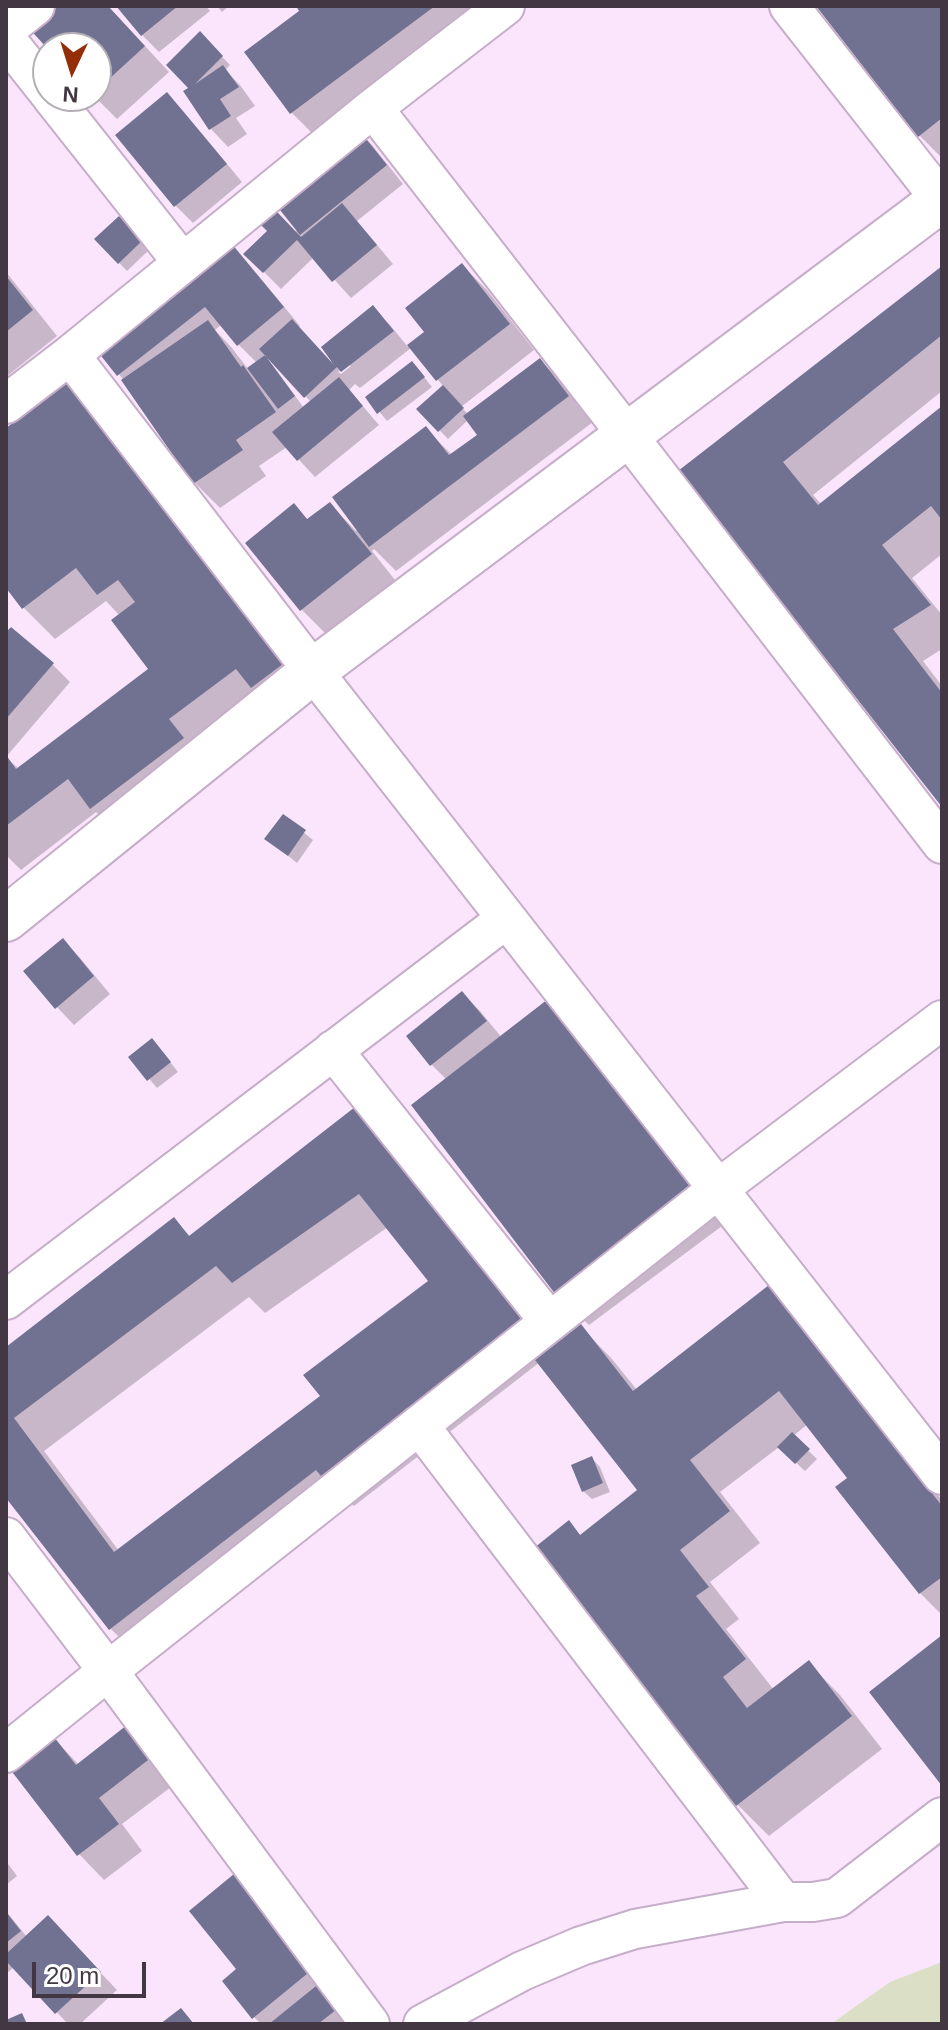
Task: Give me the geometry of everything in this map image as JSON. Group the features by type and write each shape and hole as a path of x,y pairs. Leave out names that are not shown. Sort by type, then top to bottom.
{"main road":[{"path":"6,919 313,671 942,200"}],"street":[{"path":"6,29 35,6"},
{"path":"6,404 373,108 505,6"},
{"path":"789,6 942,200"},
{"path":"6,39 32,72"},
{"path":"373,108 942,844"},
{"path":"63,112 183,263"},
{"path":"70,355 506,919 942,1475"},
{"path":"6,1300 506,919"},
{"path":"6,1753 718,1189 942,1020"},
{"path":"333,1050 550,1322"},
{"path":"419,1425 783,1902"},
{"path":"6,1537 370,2024"},
{"path":"423,2024 522,1971 581,1946 635,1929 783,1902 837,1898 942,1817"}],"green space":[{"path":"942,1962 942,2024 831,2024 890,1982"}],"building":[{"path":"45,6 108,6 145,46 112,76 112,32 32,32 25,24"},
{"path":"116,6 178,6 141,36"},
{"path":"296,6 435,6 290,114 244,52 299,11"},
{"path":"816,6 942,6 942,118 918,137"},
{"path":"200,31 223,56 195,84 223,65 239,87 220,99 231,116 209,130 183,91 188,88 166,65"},
{"path":"167,92 227,164 174,207 115,135"},
{"path":"355,125 387,165 300,235 268,195"},
{"path":"258,192 301,237 342,203 377,245 332,282 297,240 263,273 243,254 267,231 243,207"},
{"path":"119,216 142,241 118,264 94,239"},
{"path":"216,225 284,307 237,346 205,307 117,376 83,333"},
{"path":"462,263 510,324 436,381 407,345 424,332 405,308"},
{"path":"942,266 942,335 783,462 818,505 942,406 942,520 931,506 882,545 931,605 893,629 942,693 942,807 678,471"},
{"path":"6,276 33,310 6,332"},
{"path":"373,305 394,331 341,372 337,367 304,398 259,349 292,319 334,365 321,347"},
{"path":"208,320 276,412 236,440 243,450 193,484 121,380"},
{"path":"265,355 295,396 278,409 247,368"},
{"path":"540,358 569,396 369,547 332,497 426,426 449,455 477,435 463,416"},
{"path":"412,361 425,377 377,414 365,397"},
{"path":"339,377 363,406 297,461 272,432"},
{"path":"68,382 283,664 251,688 236,669 169,719 184,738 90,809 68,779 6,826 6,755 16,769 148,669 111,620 135,602 118,580 97,595 76,568 22,609 6,588 6,428"},
{"path":"443,385 464,408 438,432 416,409"},
{"path":"330,502 372,554 300,611 245,543 294,503 307,519"},
{"path":"11,627 54,663 6,719 6,632"},
{"path":"283,814 306,830 288,856 264,839"},
{"path":"63,938 94,976 55,1009 23,971"},
{"path":"462,991 487,1021 430,1066 406,1036"},
{"path":"552,996 696,1190 556,1295 411,1105"},
{"path":"152,1038 171,1062 147,1081 128,1057"},
{"path":"355,1107 522,1320 321,1476 316,1470 109,1630 6,1498 6,1347 174,1217 189,1236","holes":["359,1194 428,1281 303,1375 320,1396 114,1552 14,1418 216,1266 232,1283"]},
{"path":"769,1285 942,1506 942,1577 919,1594 835,1487 847,1478 779,1391 690,1460 730,1511 680,1550 709,1587 696,1596 746,1659 723,1677 747,1708 809,1660 852,1716 736,1806 534,1548 569,1520 580,1535 637,1490 535,1360 581,1324 633,1391"},
{"path":"792,1432 810,1449 795,1464 777,1447"},
{"path":"592,1456 603,1483 582,1492 571,1465"},
{"path":"942,1635 942,1786 869,1692"},
{"path":"127,1725 152,1757 99,1798 119,1824 77,1856 6,1764 47,1728 76,1765"},
{"path":"240,1869 319,1964 252,2019 222,1981 236,1969 189,1911"},
{"path":"6,1912 21,1931 6,1943"},
{"path":"48,1915 101,1972 55,2014 6,1961 6,1954"},
{"path":"321,1982 341,2006 318,2024 269,2024"},
{"path":"181,2008 194,2024 160,2024"},
{"path":"22,2013 27,2024 6,2024 6,2020"}]}
